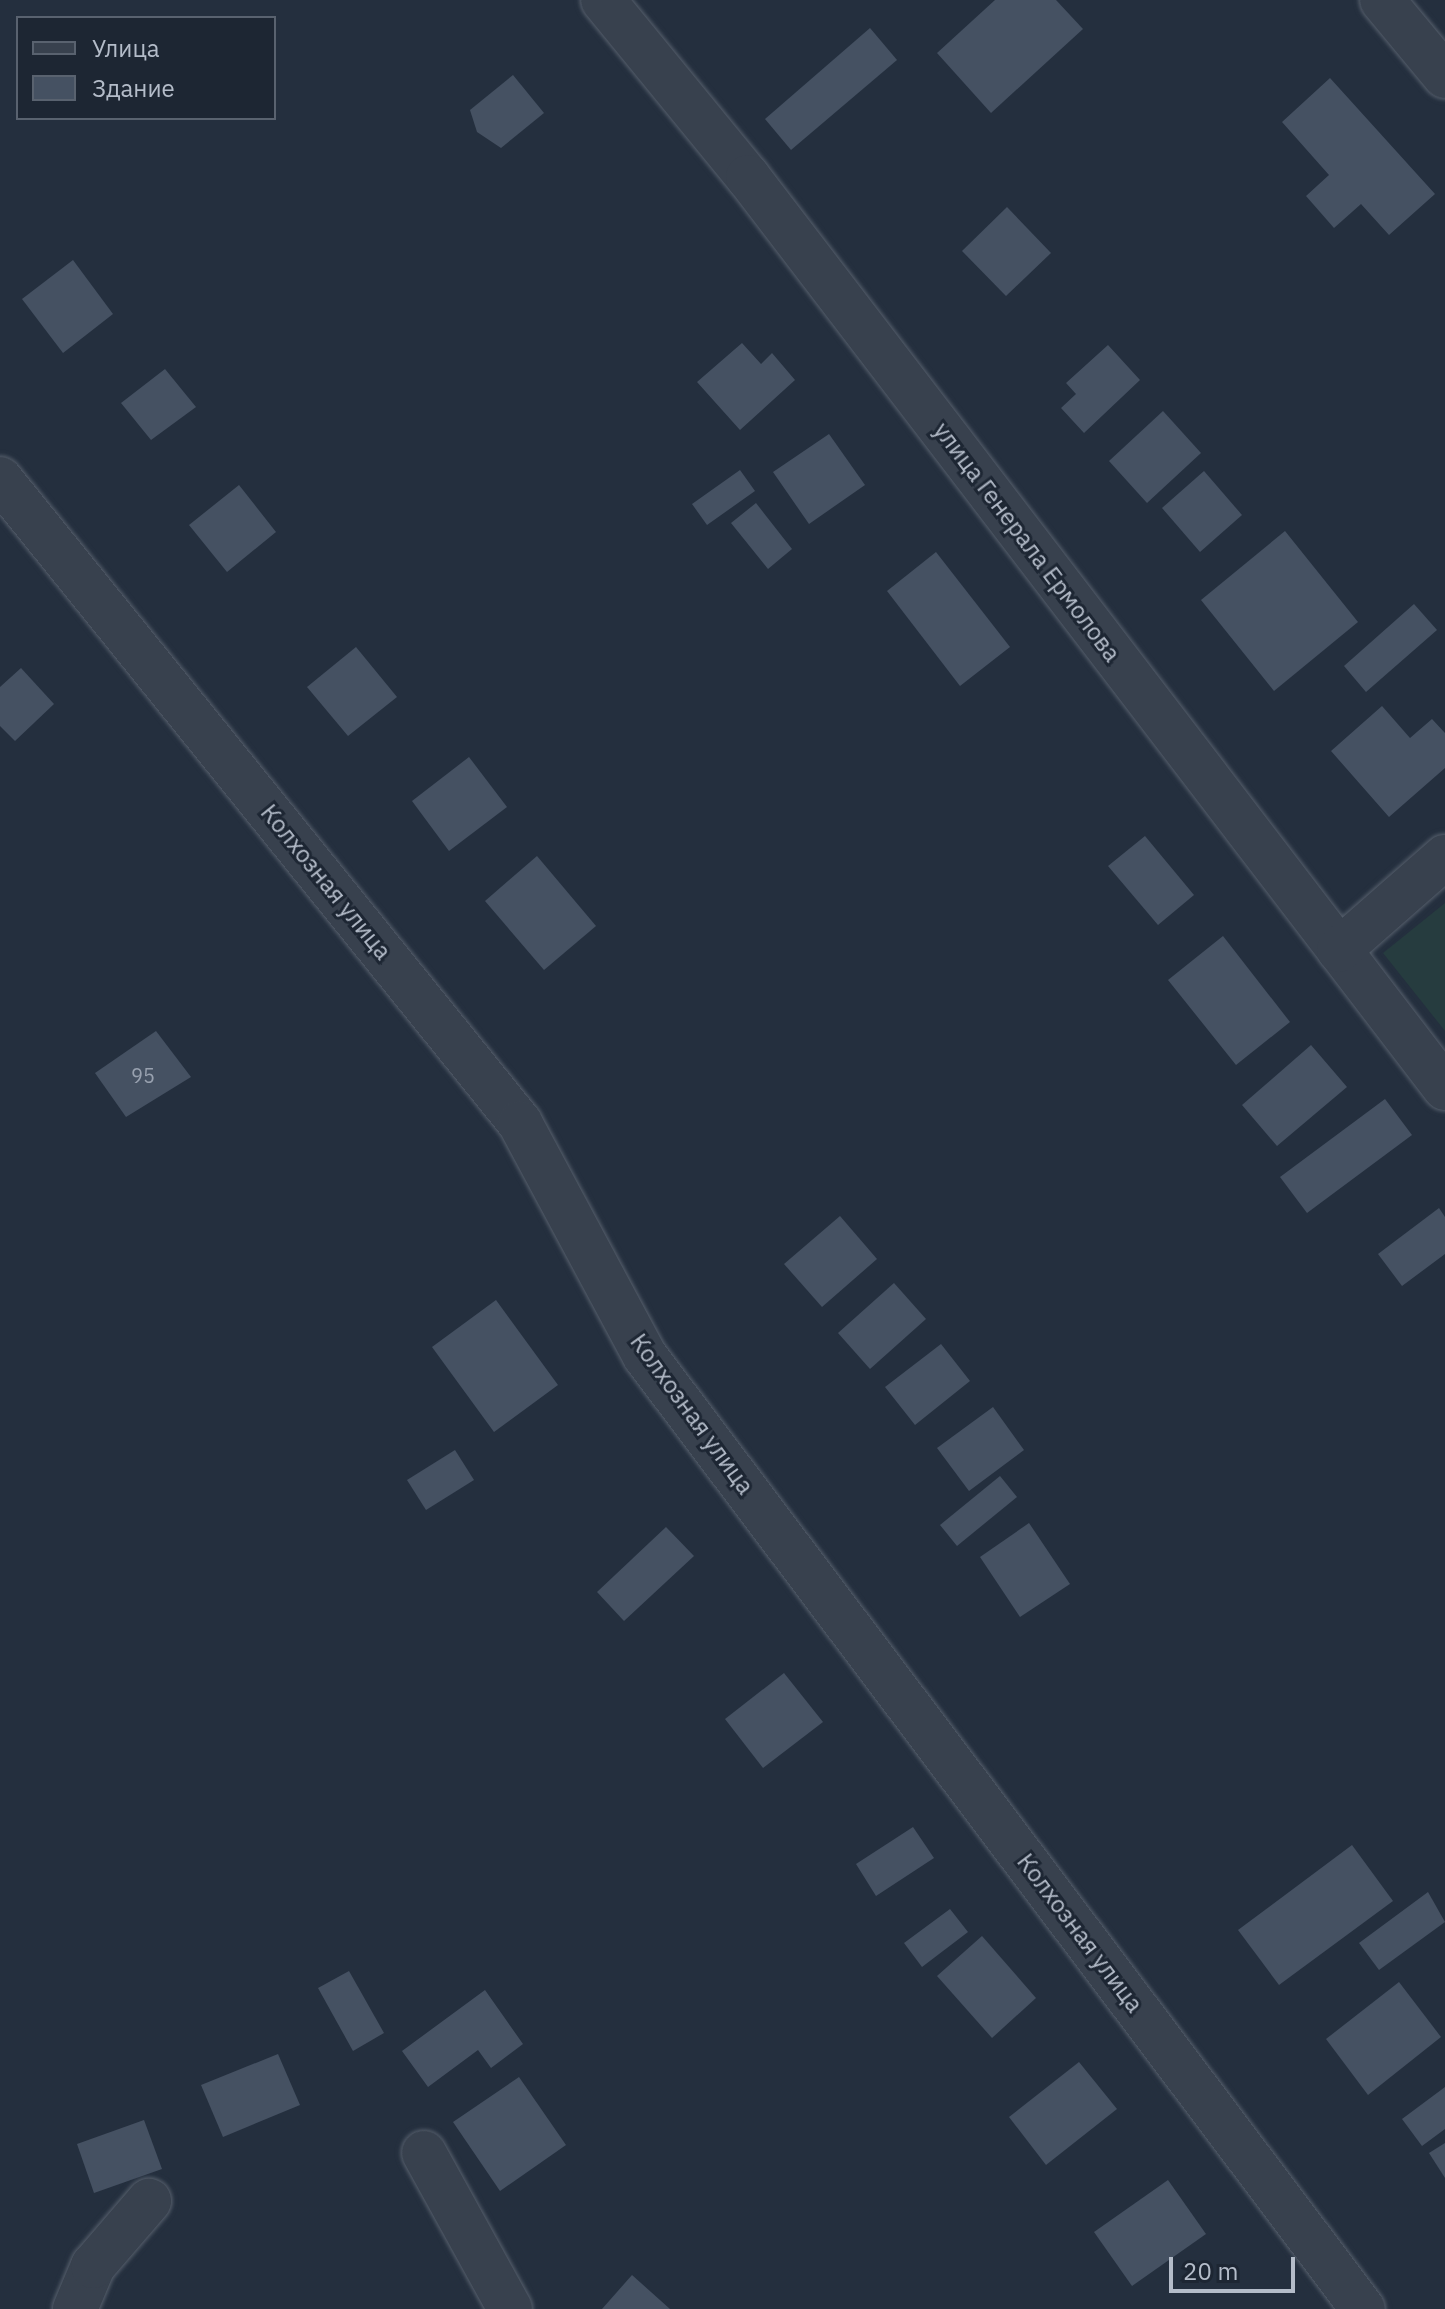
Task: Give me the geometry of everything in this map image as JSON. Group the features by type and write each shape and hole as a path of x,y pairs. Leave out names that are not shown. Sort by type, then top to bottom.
{"street":[{"name":"улица Генерала Ермолова","path":"603,0 748,177 1445,1088"},
{"path":"1382,0 1445,76"},
{"name":"Колхозная улица","path":"0,479 520,1123 645,1356 1363,2309"},
{"path":"1339,950 1445,857"},
{"path":"424,2153 510,2309"},
{"path":"75,2309 93,2266 149,2201"}],"green space":[{"path":"1445,903 1445,1031 1383,953"}],"building":[{"path":"995,0 1056,0 1083,29 991,113 937,53"},
{"path":"870,28 897,60 791,150 765,119"},
{"path":"513,75 544,113 501,148 477,132 470,110"},
{"path":"1330,78 1435,194 1389,235 1361,204 1334,228 1306,196 1329,175 1282,122"},
{"path":"1007,207 1051,253 1006,296 962,251"},
{"path":"73,260 113,314 63,353 22,299"},
{"path":"742,343 761,364 772,353 795,380 740,430 697,382"},
{"path":"1108,345 1140,380 1084,433 1061,408 1076,394 1066,383"},
{"path":"165,369 196,407 151,440 121,403"},
{"path":"1163,411 1201,453 1147,503 1109,461"},
{"path":"829,434 865,485 809,524 773,472"},
{"path":"740,470 755,491 707,525 692,504"},
{"path":"1204,471 1242,515 1200,552 1162,508"},
{"path":"239,485 276,532 227,572 189,525"},
{"path":"756,503 792,549 768,569 731,523"},
{"path":"1285,531 1358,622 1274,691 1201,600"},
{"path":"936,552 1010,647 960,686 887,591"},
{"path":"1414,604 1437,630 1366,692 1344,666"},
{"path":"356,647 397,697 348,736 307,687"},
{"path":"21,668 54,704 15,741 0,726 0,687"},
{"path":"1382,706 1410,738 1432,719 1445,733 1445,768 1389,817 1331,751"},
{"path":"469,757 507,807 449,851 412,801"},
{"path":"1145,836 1194,895 1158,925 1108,866"},
{"path":"537,856 596,926 544,970 485,901"},
{"path":"1223,936 1290,1022 1236,1065 1168,980"},
{"path":"156,1031 191,1077 126,1117 95,1073"},
{"path":"1311,1045 1347,1087 1277,1146 1242,1105"},
{"path":"1385,1099 1412,1135 1307,1213 1280,1177"},
{"path":"1439,1208 1445,1217 1445,1254 1402,1286 1378,1254"},
{"path":"840,1216 877,1259 822,1307 784,1264"},
{"path":"894,1283 926,1319 870,1369 838,1333"},
{"path":"496,1300 558,1385 494,1432 432,1347"},
{"path":"941,1344 970,1381 915,1425 885,1387"},
{"path":"993,1407 1024,1450 969,1491 937,1448"},
{"path":"455,1450 474,1480 426,1510 407,1480"},
{"path":"1000,1476 1017,1497 957,1546 940,1525"},
{"path":"1029,1523 1070,1584 1020,1617 980,1557"},
{"path":"666,1527 694,1556 624,1621 597,1592"},
{"path":"784,1673 823,1722 763,1768 725,1719"},
{"path":"913,1827 934,1858 876,1896 856,1864"},
{"path":"1352,1845 1393,1901 1279,1985 1238,1930"},
{"path":"1428,1892 1445,1922 1379,1970 1359,1943"},
{"path":"950,1909 968,1932 922,1967 904,1943"},
{"path":"982,1936 1036,1998 992,2038 937,1976"},
{"path":"349,1971 384,2033 353,2051 318,1988"},
{"path":"1399,1982 1441,2037 1368,2095 1326,2039"},
{"path":"485,1990 523,2044 491,2068 478,2050 428,2087 402,2051"},
{"path":"278,2054 300,2105 223,2137 201,2085"},
{"path":"1079,2062 1117,2109 1046,2165 1009,2117"},
{"path":"519,2077 566,2145 500,2191 453,2122"},
{"path":"1445,2087 1445,2129 1422,2146 1402,2119"},
{"path":"144,2120 162,2169 94,2193 77,2144"},
{"path":"1445,2143 1445,2178 1429,2153"},
{"path":"1168,2180 1206,2234 1132,2286 1094,2232"},
{"path":"632,2275 670,2309 602,2309"}]}
